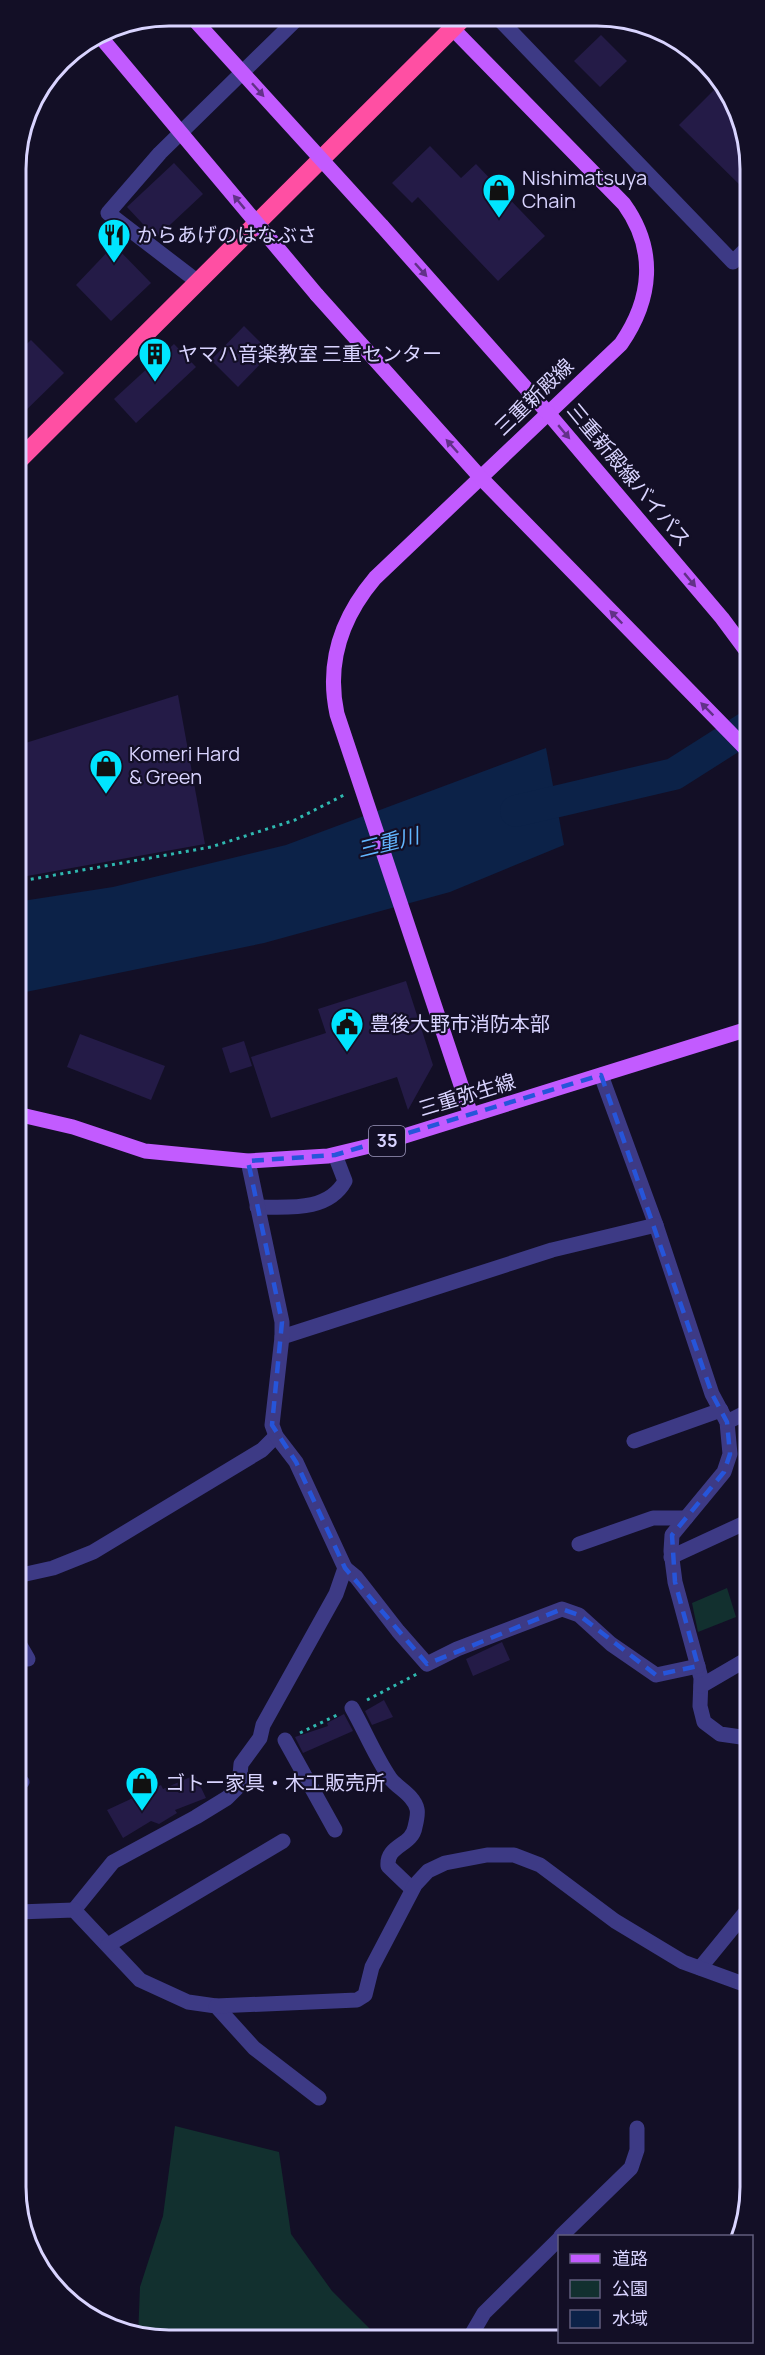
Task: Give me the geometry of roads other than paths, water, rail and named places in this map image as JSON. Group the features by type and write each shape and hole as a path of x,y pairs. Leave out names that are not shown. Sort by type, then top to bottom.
{"highway":[{"path":"26,453 455,26"}],"main road":[{"name":"三重新殿線バイパス","path":"200,26 548,413 740,642"},
{"name":"三重新殿線","path":"461,26 624,204 634,218 646,251 647,270 644,298 633,327 621,344 375,578 356,605 340,638 332,678 334,700 371,818 471,1115"},
{"path":"104,40 317,295 481,478 740,743"},
{"name":"三重弥生線","path":"26,1116 73,1126 145,1151 248,1161 335,1155 382,1143 740,1032"}],"street":[{"path":"198,282 108,213 160,153 290,26"},
{"path":"506,26 733,262 740,255"},
{"path":"601,1075 656,1225 712,1394 724,1416 730,1454 724,1472 672,1535 671,1557 675,1582 698,1666 701,1686 700,1706 704,1722 720,1734 739,1737"},
{"path":"258,1207 309,1206 340,1190 345,1180 335,1155"},
{"path":"248,1161 282,1322 272,1425 276,1436 296,1462 345,1568 356,1577 427,1664 457,1649 562,1609 579,1615 611,1644 656,1675 698,1666"},
{"path":"282,1337 552,1250 656,1225"},
{"path":"634,1441 739,1414"},
{"path":"26,1574 53,1568 93,1552 262,1450 276,1436"},
{"path":"579,1544 653,1518 686,1518"},
{"path":"671,1557 739,1525"},
{"path":"74,1910 113,1862 196,1817 227,1798 239,1786 241,1764 260,1738 263,1725 336,1594 345,1568"},
{"path":"701,1686 739,1664"},
{"path":"352,1708 391,1779 410,1797 417,1809 415,1830 411,1838 392,1851 387,1859 388,1866 412,1889"},
{"path":"285,1740 335,1830"},
{"path":"108,1945 283,1841"},
{"path":"26,1912 74,1910 140,1980 188,2002 216,2006 357,2000 365,1995 372,1967 412,1889 428,1871 445,1863 487,1856 514,1855 540,1866 615,1921 683,1962 739,1982"},
{"path":"700,1968 739,1920"},
{"path":"216,2006 254,2048 319,2098"},
{"path":"562,2235 631,2168 637,2150 637,2128"},
{"path":"474,2330 484,2313 558,2239"}],"water":[{"path":"546,748 564,845 450,892 264,943 26,992 26,900 113,887 286,845"}],"waterway":[{"name":"三重川","path":"516,811 674,774 740,732"}],"place":[{"name":"Nishimatsuya Chain","path":"499,219"},
{"name":"からあげのはなぶさ","path":"114,264"},
{"name":"ヤマハ音楽教室 三重センター","path":"155,383"},
{"name":"Komeri Hard & Green","path":"106,795"},
{"name":"豊後大野市消防本部","path":"347,1053"},
{"name":"ゴトー家具・木工販売所","path":"142,1812"}]}
